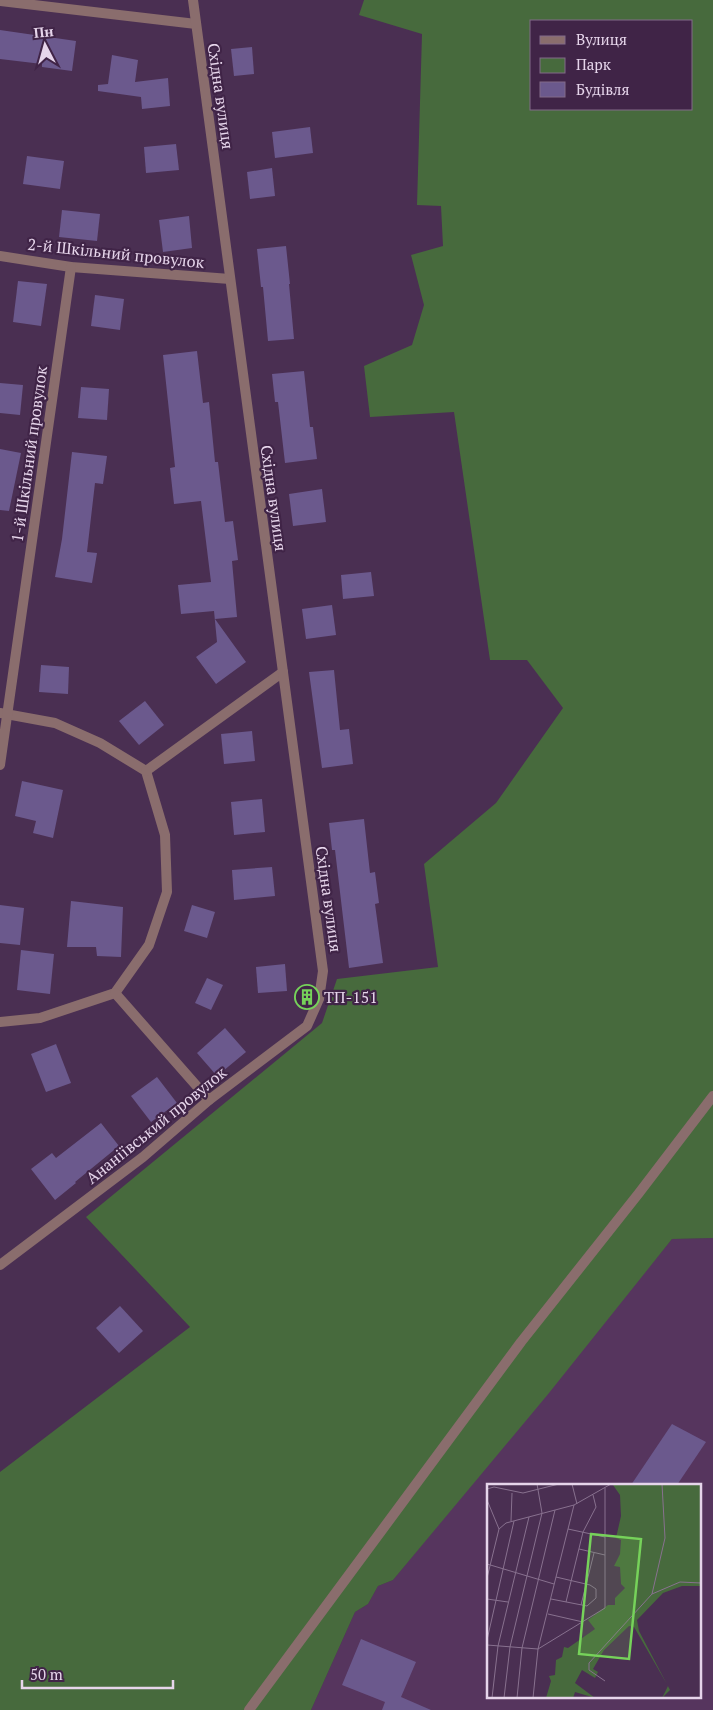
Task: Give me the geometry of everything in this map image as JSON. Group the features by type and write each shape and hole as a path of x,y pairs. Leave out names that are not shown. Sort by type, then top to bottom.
{"street":[{"name":"Східна вулиця","path":"193,0 323,971 320,999"},
{"path":"0,1 196,24"},
{"name":"2-й Шкільний провулок","path":"0,256 71,267 230,279"},
{"name":"1-й Шкільний провулок","path":"0,765 4,713 71,267"},
{"path":"146,771 283,672"},
{"path":"0,1022 40,1018 115,993 149,945 167,892 165,835 146,771 100,743 55,723 4,713"},
{"path":"115,993 209,1100"},
{"name":"Ананіївський провулок","path":"0,1265 5,1257 143,1157 209,1100 307,1026 320,999"},
{"path":"249,1710 522,1342 713,1096"}],"shaded area":[{"path":"713,1238 713,1710 311,1710 355,1612 368,1604 378,1586 393,1580 672,1239"}],"green space":[{"path":"364,0 713,0 713,1238 672,1239 549,1393 393,1580 378,1586 368,1604 355,1612 311,1710 0,1710 0,1472 190,1327 86,1217 322,1023 337,979 438,967 424,864 496,803 563,708 527,660 490,660 454,412 370,417 364,366 412,345 424,305 411,255 443,246 441,206 417,205 422,34 359,15"}],"building":[{"path":"0,30 76,41 72,71 42,67 42,64 0,59"},
{"path":"252,47 254,74 234,76 231,49"},
{"path":"112,55 138,60 135,82 168,78 170,106 142,109 141,97 98,91 98,85 108,84"},
{"path":"310,127 313,153 275,158 272,132"},
{"path":"176,144 179,170 146,173 144,147"},
{"path":"27,156 64,161 60,189 23,184"},
{"path":"272,168 275,196 250,199 247,172"},
{"path":"62,210 100,214 97,241 59,237"},
{"path":"189,216 192,248 163,252 159,220"},
{"path":"286,246 294,339 268,341 257,249"},
{"path":"18,281 47,284 41,326 13,322"},
{"path":"95,295 124,299 120,330 91,326"},
{"path":"197,351 203,403 209,402 215,462 218,462 225,522 233,521 238,560 232,561 237,617 215,619 246,662 216,684 196,657 217,642 214,611 181,614 178,585 211,582 201,501 174,504 170,468 175,467 163,355"},
{"path":"304,371 310,427 313,427 317,459 285,463 278,402 275,402 272,374"},
{"path":"0,383 23,385 20,415 0,413"},
{"path":"81,387 109,389 107,420 78,418"},
{"path":"0,449 21,453 9,511 0,510"},
{"path":"72,452 107,456 103,484 95,483 87,552 97,553 92,583 55,577 62,539"},
{"path":"322,489 326,522 293,526 289,494"},
{"path":"371,572 374,596 343,599 341,575"},
{"path":"332,605 336,635 306,639 302,609"},
{"path":"41,665 69,667 68,694 39,692"},
{"path":"334,670 340,730 349,729 353,764 322,768 309,672"},
{"path":"145,701 164,725 139,745 119,721"},
{"path":"252,731 255,761 224,764 221,734"},
{"path":"22,781 63,790 53,838 33,833 36,821 15,816"},
{"path":"262,799 265,832 234,835 231,802"},
{"path":"364,819 370,873 375,872 379,903 375,904 383,963 349,968 335,850 332,850 329,823"},
{"path":"272,867 275,896 234,900 232,870"},
{"path":"71,901 123,907 121,957 97,956 96,947 67,947"},
{"path":"0,905 24,908 20,945 0,943"},
{"path":"192,905 215,912 207,938 184,931"},
{"path":"21,950 54,954 50,994 17,990"},
{"path":"285,964 287,991 258,993 256,967"},
{"path":"207,978 223,985 211,1010 195,1003"},
{"path":"225,1028 246,1052 217,1076 197,1053"},
{"path":"56,1044 71,1083 46,1092 31,1054"},
{"path":"157,1077 177,1103 151,1122 131,1096"},
{"path":"101,1123 119,1146 55,1200 31,1169 52,1153 56,1158"},
{"path":"120,1306 143,1331 119,1353 96,1328"},
{"path":"672,1424 706,1442 678,1484 632,1484"},
{"path":"361,1639 416,1662 401,1697 431,1710 382,1710 385,1702 342,1685"}],"place":[{"name":"ТП-151","path":"307,997"}]}
